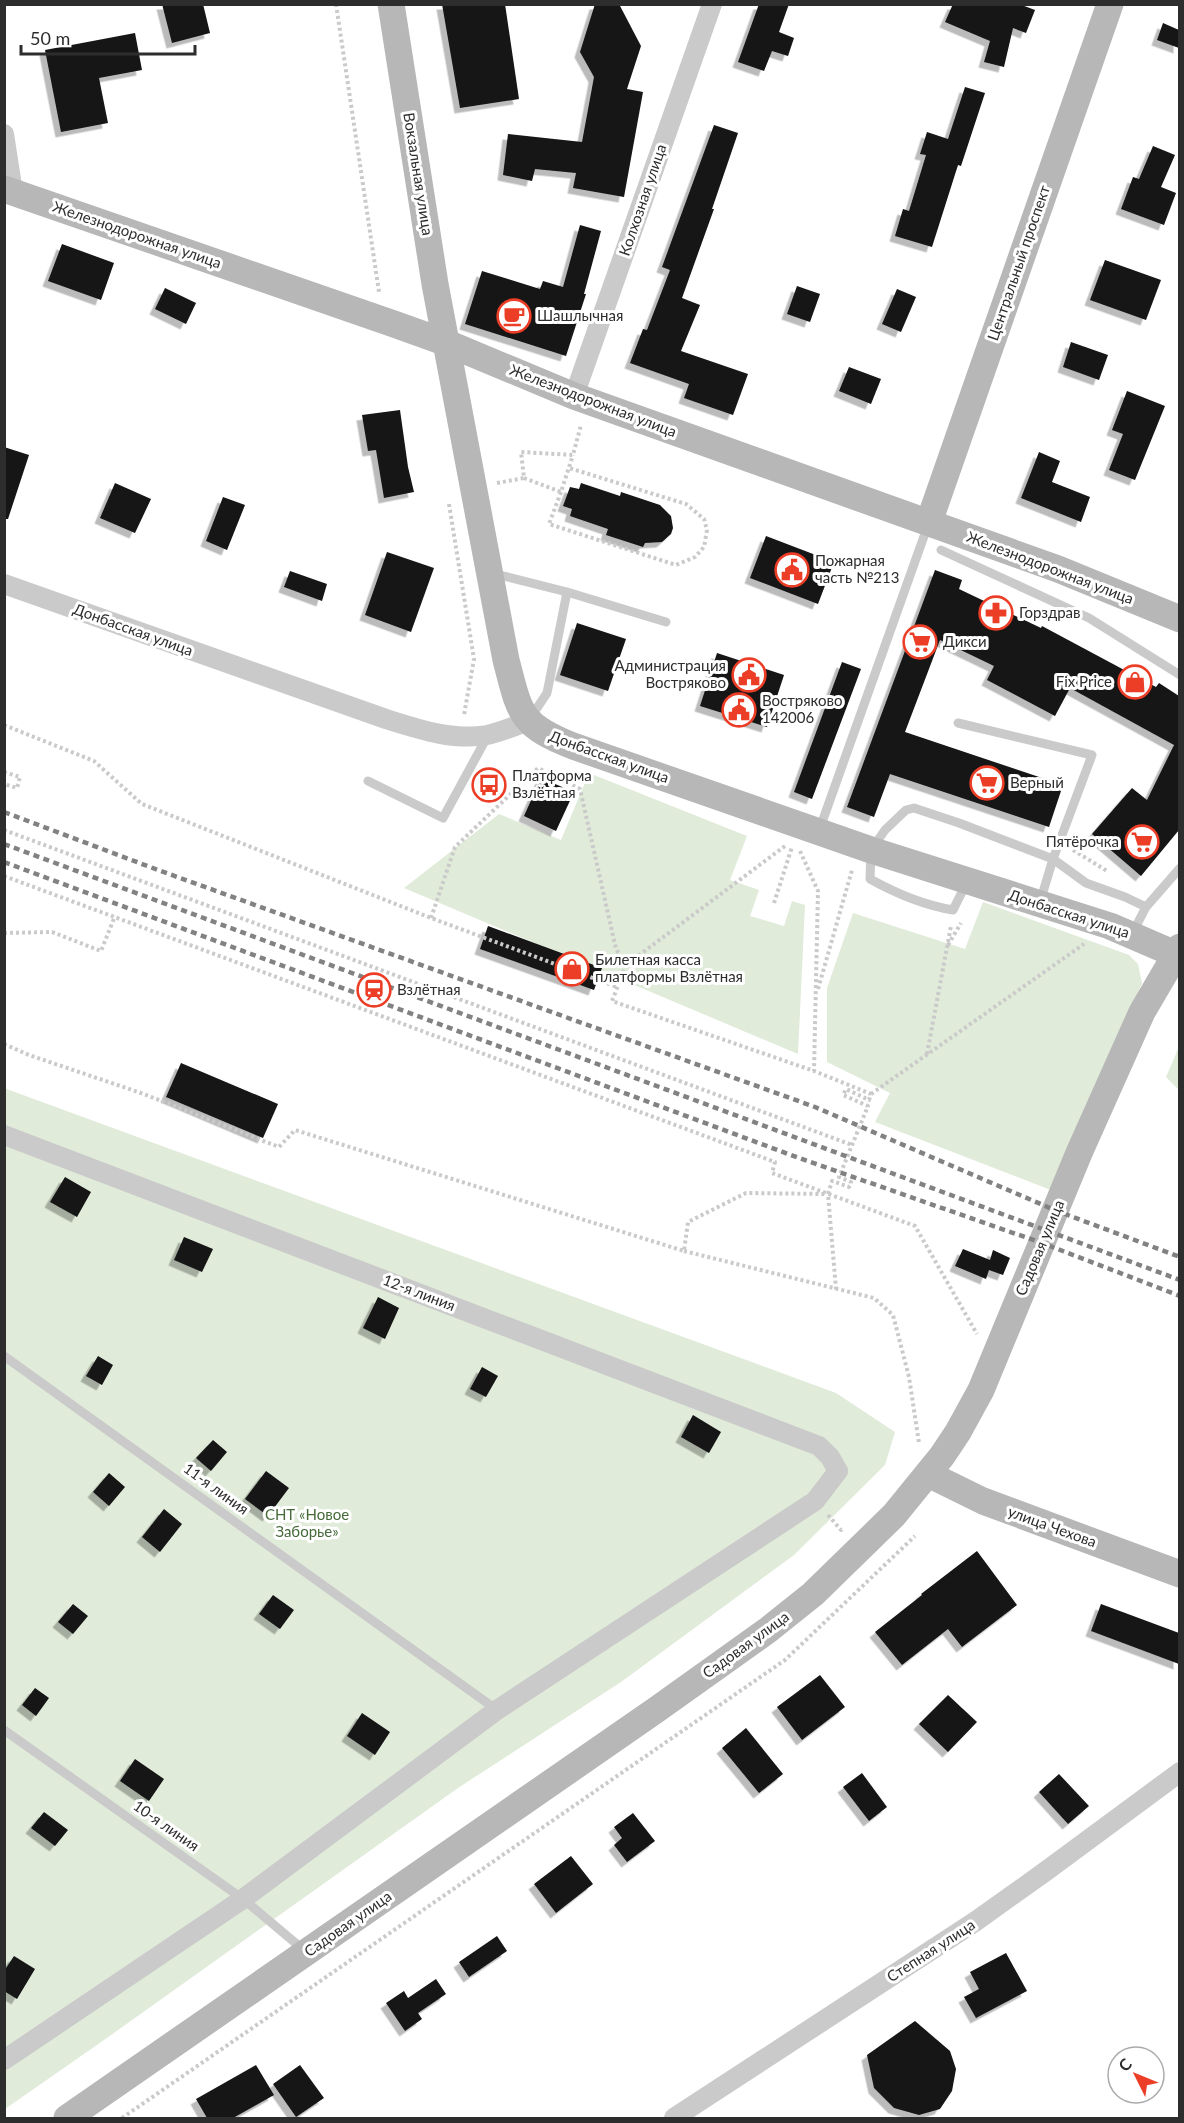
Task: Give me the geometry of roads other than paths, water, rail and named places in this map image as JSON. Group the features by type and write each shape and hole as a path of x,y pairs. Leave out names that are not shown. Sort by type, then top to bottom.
{"main road":[{"name":"Вокзальная улица","path":"391,4 435,284 489,572 506,660 517,701 528,721"},
{"name":"Центральный проспект","path":"929,522 1110,4"},
{"name":"Железнодорожная улица","path":"9,190 447,343 578,409 929,522 1058,568 1176,620"},
{"name":"Донбасская улица","path":"528,721 542,732 565,743 807,835 865,848 1121,930 1178,952"},
{"name":"Садовая улица","path":"67,2118 768,1630 813,1594 894,1515 928,1474 958,1432 981,1390 1079,1153 1142,1012 1178,952"},
{"name":"улица Чехова","path":"928,1474 983,1501 1179,1574"}],"street":[{"name":"Колхозная улица","path":"578,409 712,4"},
{"path":"4,134 9,190"},
{"name":"Донбасская улица","path":"4,584 386,719 434,733 459,736 488,735 528,721"},
{"name":"12-я линия","path":"4,1135 819,1446 830,1457 838,1471 815,1501 497,1710"},
{"path":"4,2060 243,1899 497,1710"},
{"name":"Степная улица","path":"674,2118 976,1921 1179,1772"}],"lane":[{"path":"807,835 929,522"},
{"path":"941,550 1089,618 1179,675"},
{"path":"489,572 567,592 666,622"},
{"path":"528,721 547,693 567,592"},
{"path":"958,723 1092,755 1053,859 1039,905"},
{"path":"368,781 443,818 488,735"},
{"path":"967,882 953,910 898,895 870,879 865,848 906,810 914,808 1053,859 1086,884 1125,897 1146,908"},
{"path":"1121,930 1146,908 1179,868"},
{"name":"11-я линия","path":"4,1356 497,1710"},
{"name":"10-я линия","path":"4,1730 243,1899 307,1952"}],"railway":[{"path":"4,812 158,870 815,1107 1057,1211 1180,1257"},
{"path":"4,844 1180,1280"},
{"path":"4,862 799,1158 1042,1243 1180,1296"}],"place":[{"name":"Шашлычная","path":"514,316"},
{"name":"Пожарная часть №213","path":"792,570"},
{"name":"Горздрав","path":"996,613"},
{"name":"Дикси","path":"920,642"},
{"name":"Администрация Востряково","path":"749,675"},
{"name":"Fix Price","path":"1135,682"},
{"name":"Востряково 142006","path":"739,710"},
{"name":"Верный","path":"987,783"},
{"name":"Платформа Взлётная","path":"489,785"},
{"name":"Пятёрочка","path":"1142,842"},
{"name":"Билетная касса платформы Взлётная","path":"572,969"},
{"name":"Взлётная","path":"374,990"}],"park label":[{"name":"СНТ «Новое Заборье»","path":"307,1524"}]}
